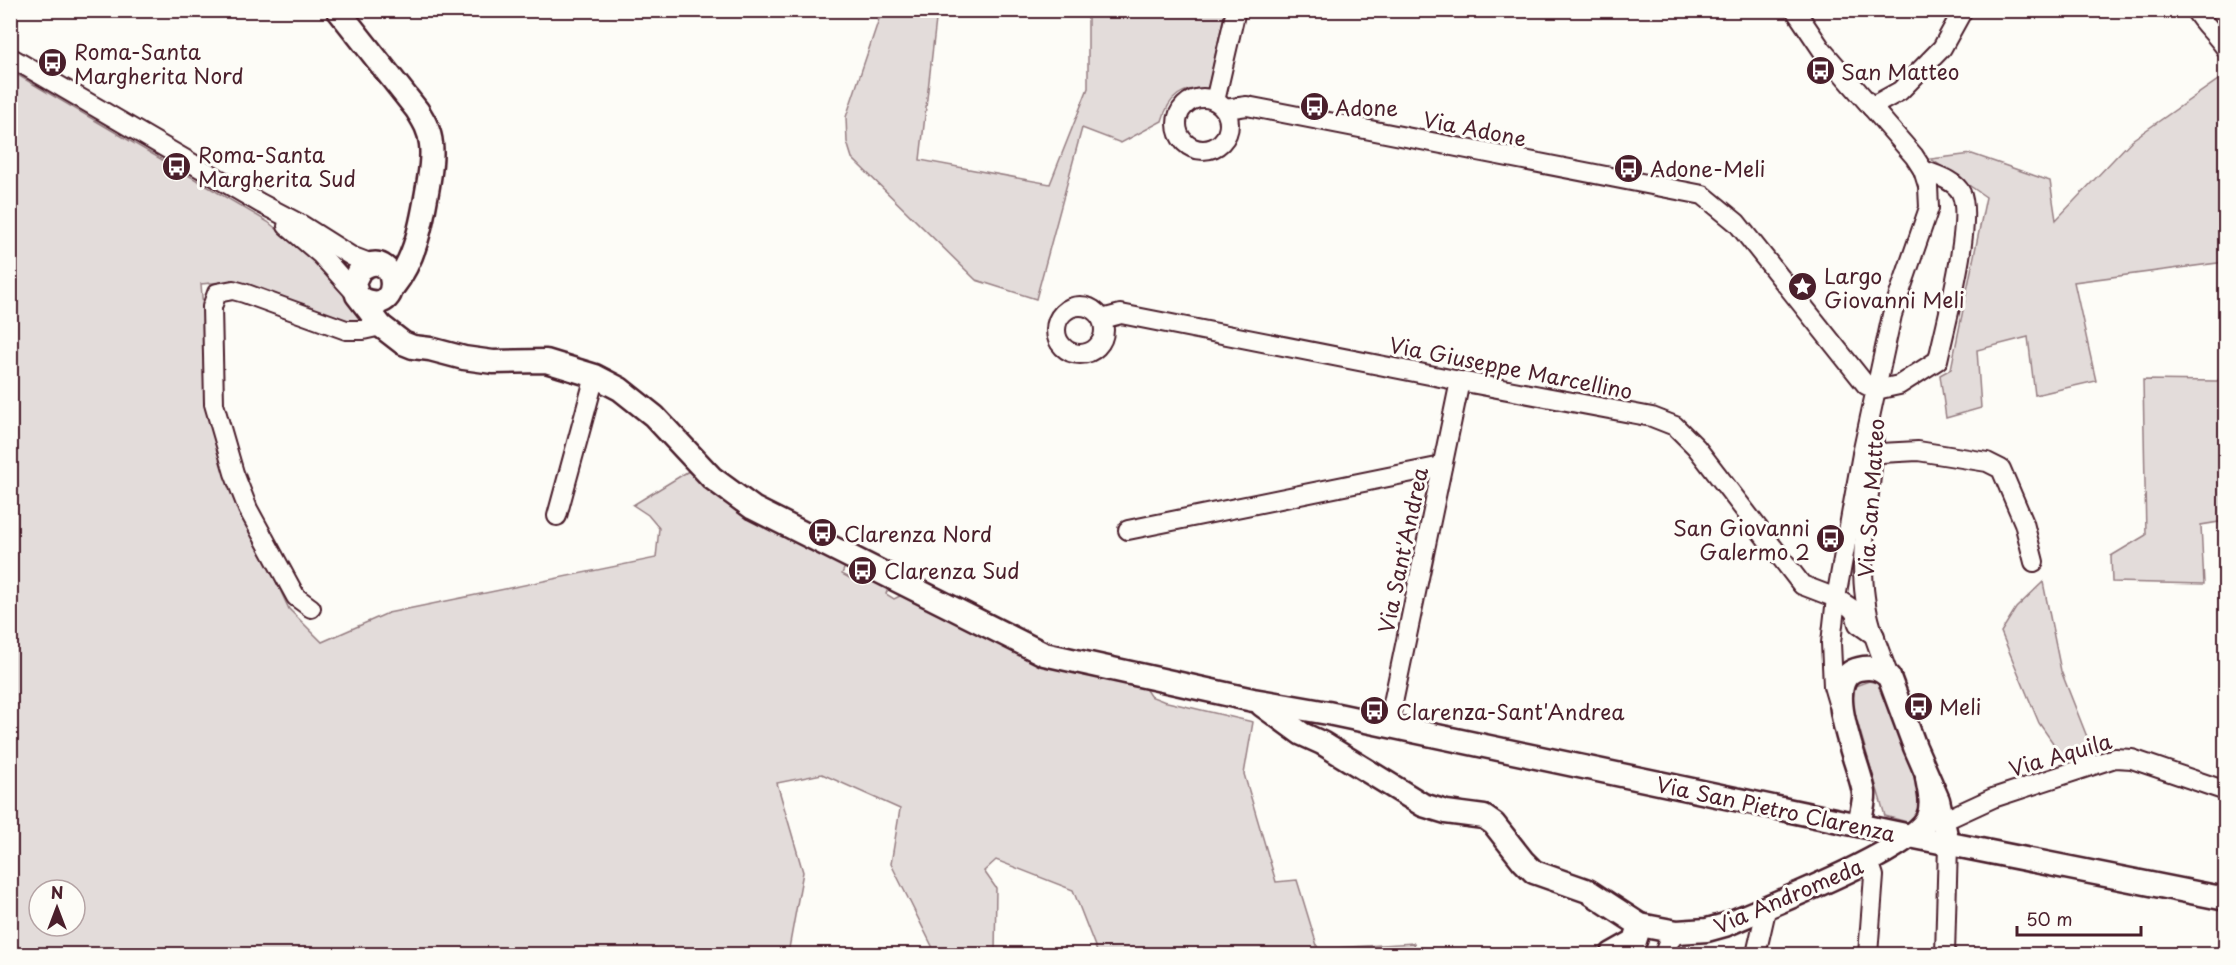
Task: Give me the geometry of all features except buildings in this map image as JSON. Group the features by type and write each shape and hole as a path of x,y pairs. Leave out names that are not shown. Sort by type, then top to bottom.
{"main road":[{"path":"338,10 422,118 427,126 431,143 432,159 420,233 403,275 390,292 375,303 360,297"},
{"path":"424,208 401,248 365,266 356,275 354,288 381,326 393,336 413,347 464,358 493,362 546,361 595,376 620,389 654,416 712,478 753,508 1044,654 1253,700"},
{"path":"373,264 381,266 391,274 389,310 400,330 430,349"},
{"path":"1842,714 1842,686 1848,674 1857,669 1869,668 1880,669 1889,677"},
{"name":"Via San Matteo","path":"1889,677 1927,778 1938,800 1948,843"},
{"name":"Via San Pietro Clarenza","path":"1253,700 1328,713 1910,836 2226,899"},
{"name":"Via Andromeda","path":"1253,700 1302,734 1322,742 1423,805 1446,812 1484,817 1494,824 1534,872 1588,891 1640,925 1677,932 1725,926 1869,861 1910,836 1927,819 1930,808 1927,778"},
{"path":"1322,742 1317,735 1317,726 1321,718 1328,713"},
{"name":"Via San Matteo","path":"1842,714 1864,794 1858,825"},
{"path":"1612,954 1635,941 1640,925"}],"street":[{"name":"Via Adone","path":"1236,10 1220,105 1247,106 1703,195 1737,223 1866,385 1876,390"},
{"name":"Via San Matteo","path":"1795,10 1822,50 1914,156 1923,170 1928,186 1929,208 1892,315 1876,390 1868,454 1836,598 1831,643 1832,667 1833,686 1842,714"},
{"path":"1871,108 1900,91 1934,56 1963,10"},
{"path":"2195,10 2201,20 2223,40"},
{"path":"10,57 302,225 351,256 373,264"},
{"path":"1876,390 1899,385 1938,360 1963,240 1964,200 1954,184 1923,170"},
{"path":"261,203 321,255 360,297"},
{"path":"310,608 296,597 248,509 234,473 214,404 213,298 217,293 233,290 297,310 330,326 346,330 363,330 381,326"},
{"name":"Via Giuseppe Marcellino","path":"1102,319 1121,314 1652,417 1675,426 1696,447 1803,585 1836,598"},
{"path":"556,516 595,376"},
{"name":"Via Sant'Andrea","path":"1388,727 1460,381"},
{"path":"1868,454 1918,451 1987,462 2001,469 2024,523 2034,562"},
{"name":"Via San Matteo","path":"1868,454 1863,566 1864,597 1889,677"},
{"path":"1128,530 1442,466"},
{"path":"1866,531 1857,539 1851,585 1848,590 1836,598 1851,608 1858,624 1875,636"},
{"name":"Via Aquila","path":"1943,821 1993,798 2115,758 2132,759 2226,791"},
{"path":"1945,954 1948,843"},
{"path":"1868,954 1874,876 1869,861"},
{"path":"1756,954 1767,906"},
{"path":"1664,954 1668,943 1677,932"}],"shaded area":[{"path":"882,10 937,11 920,160 1050,184 1088,88 1088,11 1225,11 1208,88 1184,91 1168,105 1162,121 1121,143 1082,128 1036,299 976,280 852,158 847,142 846,117"},
{"path":"11,71 268,222 322,266 372,322 344,323 239,285 223,282 201,284 211,408 229,481 289,609 322,642 388,613 656,558 659,528 648,515 633,505 692,469 846,564 842,574 853,580 859,571 889,586 886,594 894,599 904,594 1143,685 1150,696 1163,701 1253,722 1244,774 1276,882 1297,880 1318,949 1414,943 1416,954 1098,954 1073,890 996,860 984,871 996,888 995,954 936,954 891,864 900,809 822,774 777,783 803,872 788,954 11,954"},
{"path":"2221,78 2226,89 2225,262 2074,282 2096,381 2035,395 2028,337 1977,350 1981,408 1946,418 1940,375 1951,369 1986,197 1931,159 1972,154 2050,181 2056,220 2132,140"},
{"path":"2225,376 2225,521 2201,525 2204,584 2112,582 2111,556 2146,535 2143,380 2217,381"},
{"path":"2043,582 2061,671 2093,752 2067,763 2039,723 2001,632 2016,608"},
{"path":"1869,681 1877,683 1882,690 1921,796 1922,805 1911,823 1885,816 1850,697 1855,686"}],"place":[{"name":"Roma-Santa Margherita Nord","path":"53,63"},
{"name":"San Matteo","path":"1820,71"},
{"name":"Adone","path":"1314,107"},
{"name":"Roma-Santa Margherita Sud","path":"177,166"},
{"name":"Adone-Meli","path":"1629,168"},
{"name":"Largo Giovanni Meli","path":"1803,287"},
{"name":"Clarenza Nord","path":"823,533"},
{"name":"San Giovanni Galermo 2","path":"1831,539"},
{"name":"Clarenza Sud","path":"863,570"},
{"name":"Meli","path":"1918,706"},
{"name":"Clarenza-Sant'Andrea","path":"1375,711"}]}
